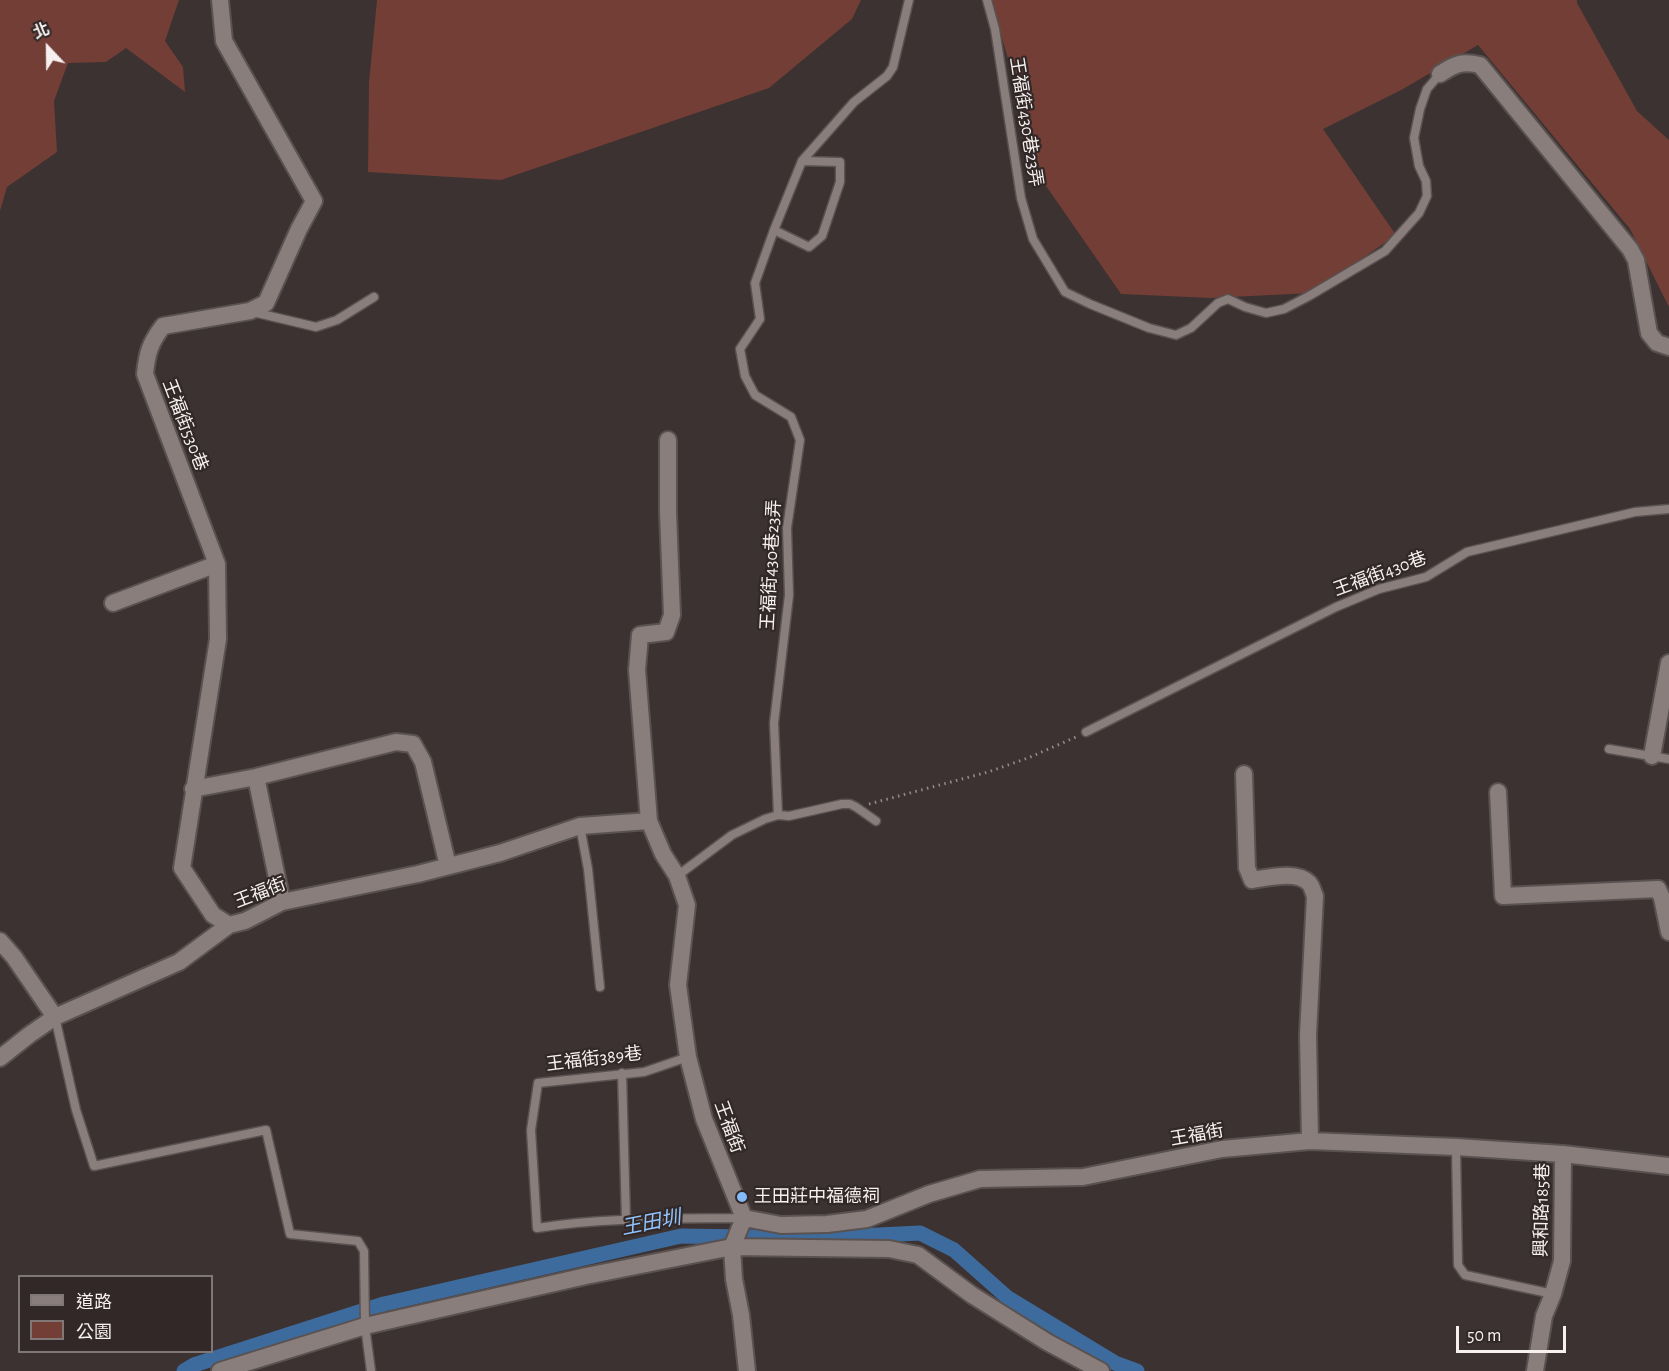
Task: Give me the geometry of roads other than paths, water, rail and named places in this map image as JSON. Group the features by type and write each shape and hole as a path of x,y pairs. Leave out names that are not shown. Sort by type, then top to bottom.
{"street":[{"path":"220,0 224,41 314,201 266,303 250,311"},
{"path":"1440,74 1456,64 1480,65 1630,249 1636,260 1649,333 1657,344 1669,346"},
{"name":"王福街530巷","path":"229,925 213,915 182,868 218,639 217,564 145,374 147,354 152,341 163,326 250,311"},
{"path":"649,821 637,670 640,635 666,632 672,615 668,440"},
{"path":"114,603 217,564"},
{"path":"1652,756 1669,663"},
{"path":"193,789 256,777 396,742 413,744 423,762 448,866"},
{"path":"1244,774 1247,868 1252,880 1283,875 1303,879 1310,884 1315,896 1308,1035 1310,1141"},
{"path":"256,777 282,902"},
{"path":"1498,792 1503,896 1658,889 1669,932"},
{"name":"王福街","path":"0,1059 55,1017 179,962 229,925 245,921 282,902 500,853 580,826 649,821 663,854 677,876 687,905 678,985 688,1057 704,1119 744,1218 781,1225 827,1224 867,1219 929,1194 980,1179 1083,1177 1222,1149 1310,1141 1563,1154 1669,1166"},
{"path":"0,940 55,1017"},
{"name":"興和路185巷","path":"1535,1371 1544,1316 1562,1261 1563,1154"},
{"path":"744,1218 732,1247 734,1279 741,1315 747,1371"},
{"path":"220,1371 365,1326 586,1276 732,1247 889,1249 918,1255 972,1295 1037,1336 1101,1371"}],"lane":[{"name":"王福街430巷23弄","path":"778,815 774,723 789,595 787,528 800,440 791,417 755,395 745,376 740,349 760,319 755,284 802,161 854,102 887,76 893,68 909,0"},
{"name":"王福街430巷23弄","path":"987,0 995,29 1021,198 1034,239 1065,292 1149,328 1176,335 1191,328 1218,303 1228,298 1266,314 1284,309 1385,251 1419,213 1427,196 1426,181 1419,166 1414,138 1427,89 1440,74"},
{"path":"774,230 809,247 822,236 840,182 840,162 802,161"},
{"path":"250,311 316,327 337,321 374,297"},
{"name":"王福街430巷","path":"1086,732 1336,607 1379,589 1426,577 1467,552 1635,512 1669,508"},
{"path":"1609,749 1669,759"},
{"path":"677,876 732,835 778,815 789,816 850,804 876,821"},
{"path":"580,826 588,869 600,987"},
{"path":"55,1017 76,1110 94,1166 266,1130 290,1234 358,1241 364,1251 365,1326 371,1371"},
{"name":"王福街389巷","path":"626,1220 537,1228 531,1130 538,1083 644,1072 688,1057"},
{"path":"622,1073 626,1220 744,1218"},
{"path":"1456,1147 1458,1265 1465,1275 1553,1294"}],"waterway":[{"name":"王田圳","path":"184,1371 194,1365 384,1304 681,1236 816,1238 920,1233 954,1250 1008,1298 1115,1363 1137,1371"}],"place":[{"name":"王田莊中福德祠","path":"742,1197"}]}
